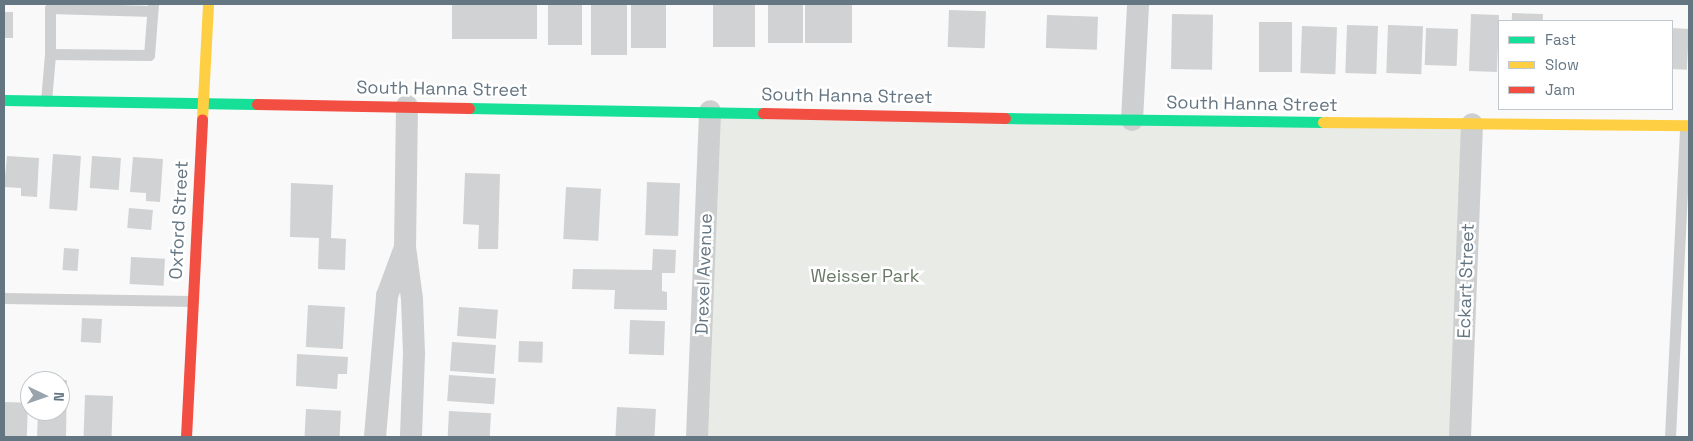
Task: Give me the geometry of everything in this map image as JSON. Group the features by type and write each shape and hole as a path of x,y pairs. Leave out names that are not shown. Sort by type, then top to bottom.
{"street":[{"name":"Oxford Street","path":"186,437 208,4"},
{"path":"1132,120 1138,4"},
{"name":"South Hanna Street","path":"4,100 710,111 1132,120 1687,125"},
{"path":"407,106 405,247 414,344 411,437"},
{"name":"Drexel Avenue","path":"697,437 710,111"},
{"name":"Eckart Street","path":"1460,437 1472,124"},
{"path":"375,437 387,296 405,247"}],"lane":[{"path":"46,101 50,54 50,6 94,14 123,15 152,7 149,55 108,50 76,50 50,54"},
{"path":"1670,437 1687,125"},
{"path":"4,298 192,301"}],"green space":[{"name":"Weisser Park","path":"710,111 1472,124 1466,437 704,437"}],"building":[{"path":"452,4 537,4 537,39 452,39"},
{"path":"548,4 582,4 582,45 548,45"},
{"path":"591,4 627,4 627,55 591,55"},
{"path":"631,4 666,4 666,48 631,48"},
{"path":"713,4 755,4 755,47 713,47"},
{"path":"768,4 803,4 803,43 768,43"},
{"path":"805,4 852,4 852,43 805,43"},
{"path":"949,10 986,11 985,48 948,47"},
{"path":"4,12 13,12 13,38 4,38"},
{"path":"1512,13 1543,14 1543,20 1512,20"},
{"path":"1172,14 1213,15 1212,70 1171,69"},
{"path":"1471,14 1499,15 1497,72 1469,71"},
{"path":"1047,15 1098,17 1097,50 1046,48"},
{"path":"1259,22 1292,22 1292,72 1259,72"},
{"path":"1347,25 1378,26 1376,74 1345,73"},
{"path":"1388,25 1423,26 1421,74 1386,73"},
{"path":"1302,26 1337,27 1335,74 1300,73"},
{"path":"1426,28 1458,29 1457,66 1425,65"},
{"path":"1673,28 1689,29 1687,70 1673,69"},
{"path":"53,154 81,156 77,211 49,209"},
{"path":"7,156 39,158 37,197 21,196 21,188 4,187"},
{"path":"92,156 121,158 119,190 90,188"},
{"path":"133,157 163,159 160,202 146,201 146,193 130,192"},
{"path":"465,173 500,174 498,249 478,249 479,225 463,224"},
{"path":"647,182 680,183 678,236 645,235"},
{"path":"291,183 333,185 331,238 346,239 345,270 318,269 319,238 290,237"},
{"path":"566,187 601,189 598,241 563,239"},
{"path":"129,208 153,210 151,230 127,228"},
{"path":"64,248 79,249 77,271 62,270"},
{"path":"653,249 676,250 675,273 662,273 662,291 667,292 667,310 614,309 615,290 572,289 573,269 652,270"},
{"path":"131,257 165,259 164,286 130,284"},
{"path":"308,305 345,307 343,349 306,347"},
{"path":"459,307 498,310 496,339 457,336"},
{"path":"82,318 102,319 101,343 81,342"},
{"path":"630,320 665,321 664,355 629,354"},
{"path":"519,341 543,342 542,363 518,362"},
{"path":"452,342 496,345 494,374 450,371"},
{"path":"297,354 348,357 347,374 338,374 337,389 296,386"},
{"path":"449,375 496,378 494,404 447,401"},
{"path":"85,395 113,396 112,437 84,437"},
{"path":"4,402 20,403 20,421 27,421 27,437 4,437"},
{"path":"617,407 656,409 654,437 615,437"},
{"path":"306,409 341,411 340,437 305,437"},
{"path":"449,411 491,413 490,437 448,437"},
{"path":"38,421 66,421 66,437 37,437"}],"traffic: fast":[{"path":"4,100 257,104"},
{"path":"469,108 763,113"},
{"path":"1005,118 1323,122"}],"traffic: slow":[{"path":"202,119 208,4"},
{"path":"1323,122 1689,125"}],"traffic: jam":[{"path":"257,104 469,108"},
{"path":"763,113 1005,118"},
{"path":"186,437 202,119"}]}
